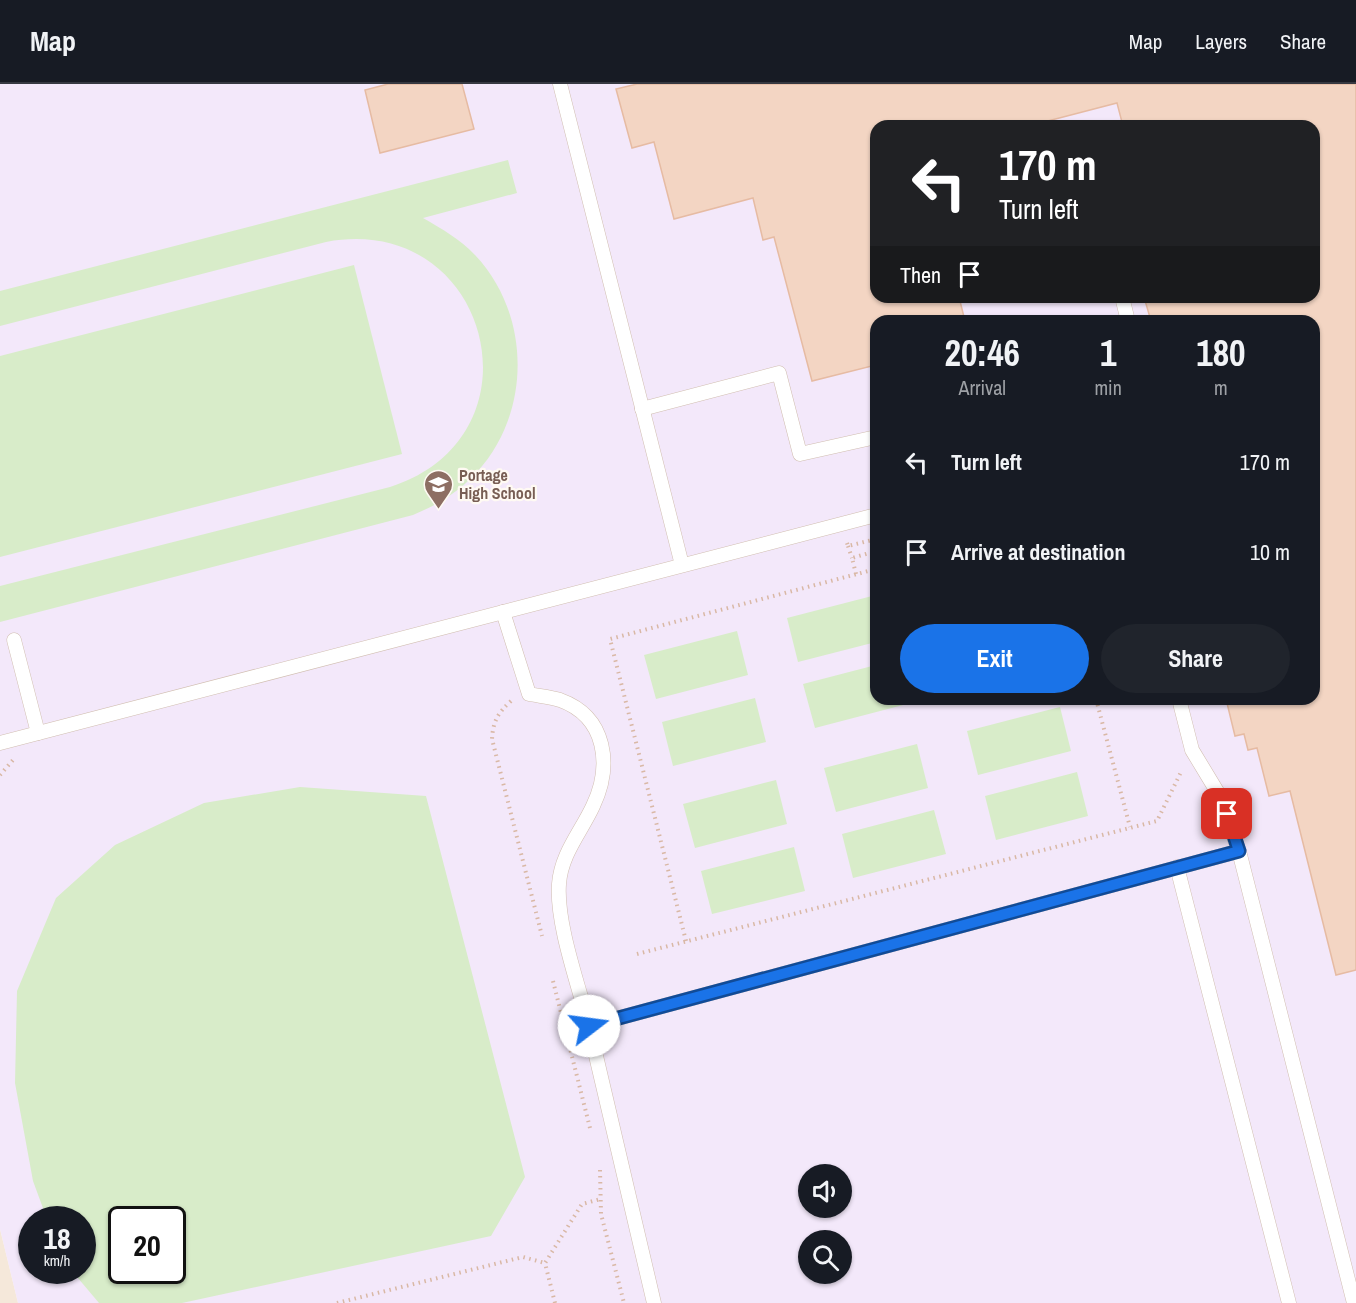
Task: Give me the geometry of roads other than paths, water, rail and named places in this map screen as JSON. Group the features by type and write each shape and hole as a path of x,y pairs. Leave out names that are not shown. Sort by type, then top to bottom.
{"lane":[{"path":"560,84 682,565"},
{"path":"642,409 779,374 800,454 870,438"},
{"path":"0,743 870,517"},
{"path":"503,612 528,694 561,701 584,715 601,736 605,758 603,783 564,858 559,883 559,908 654,1303"},
{"path":"14,640 38,733"},
{"path":"1181,705 1192,750 1199,767 1218,793 1239,851 1354,1303"},
{"path":"589,1026 1239,851"},
{"path":"1178,867 1289,1303"}],"place":[{"name":"Portage High School","path":"438,510"}]}
